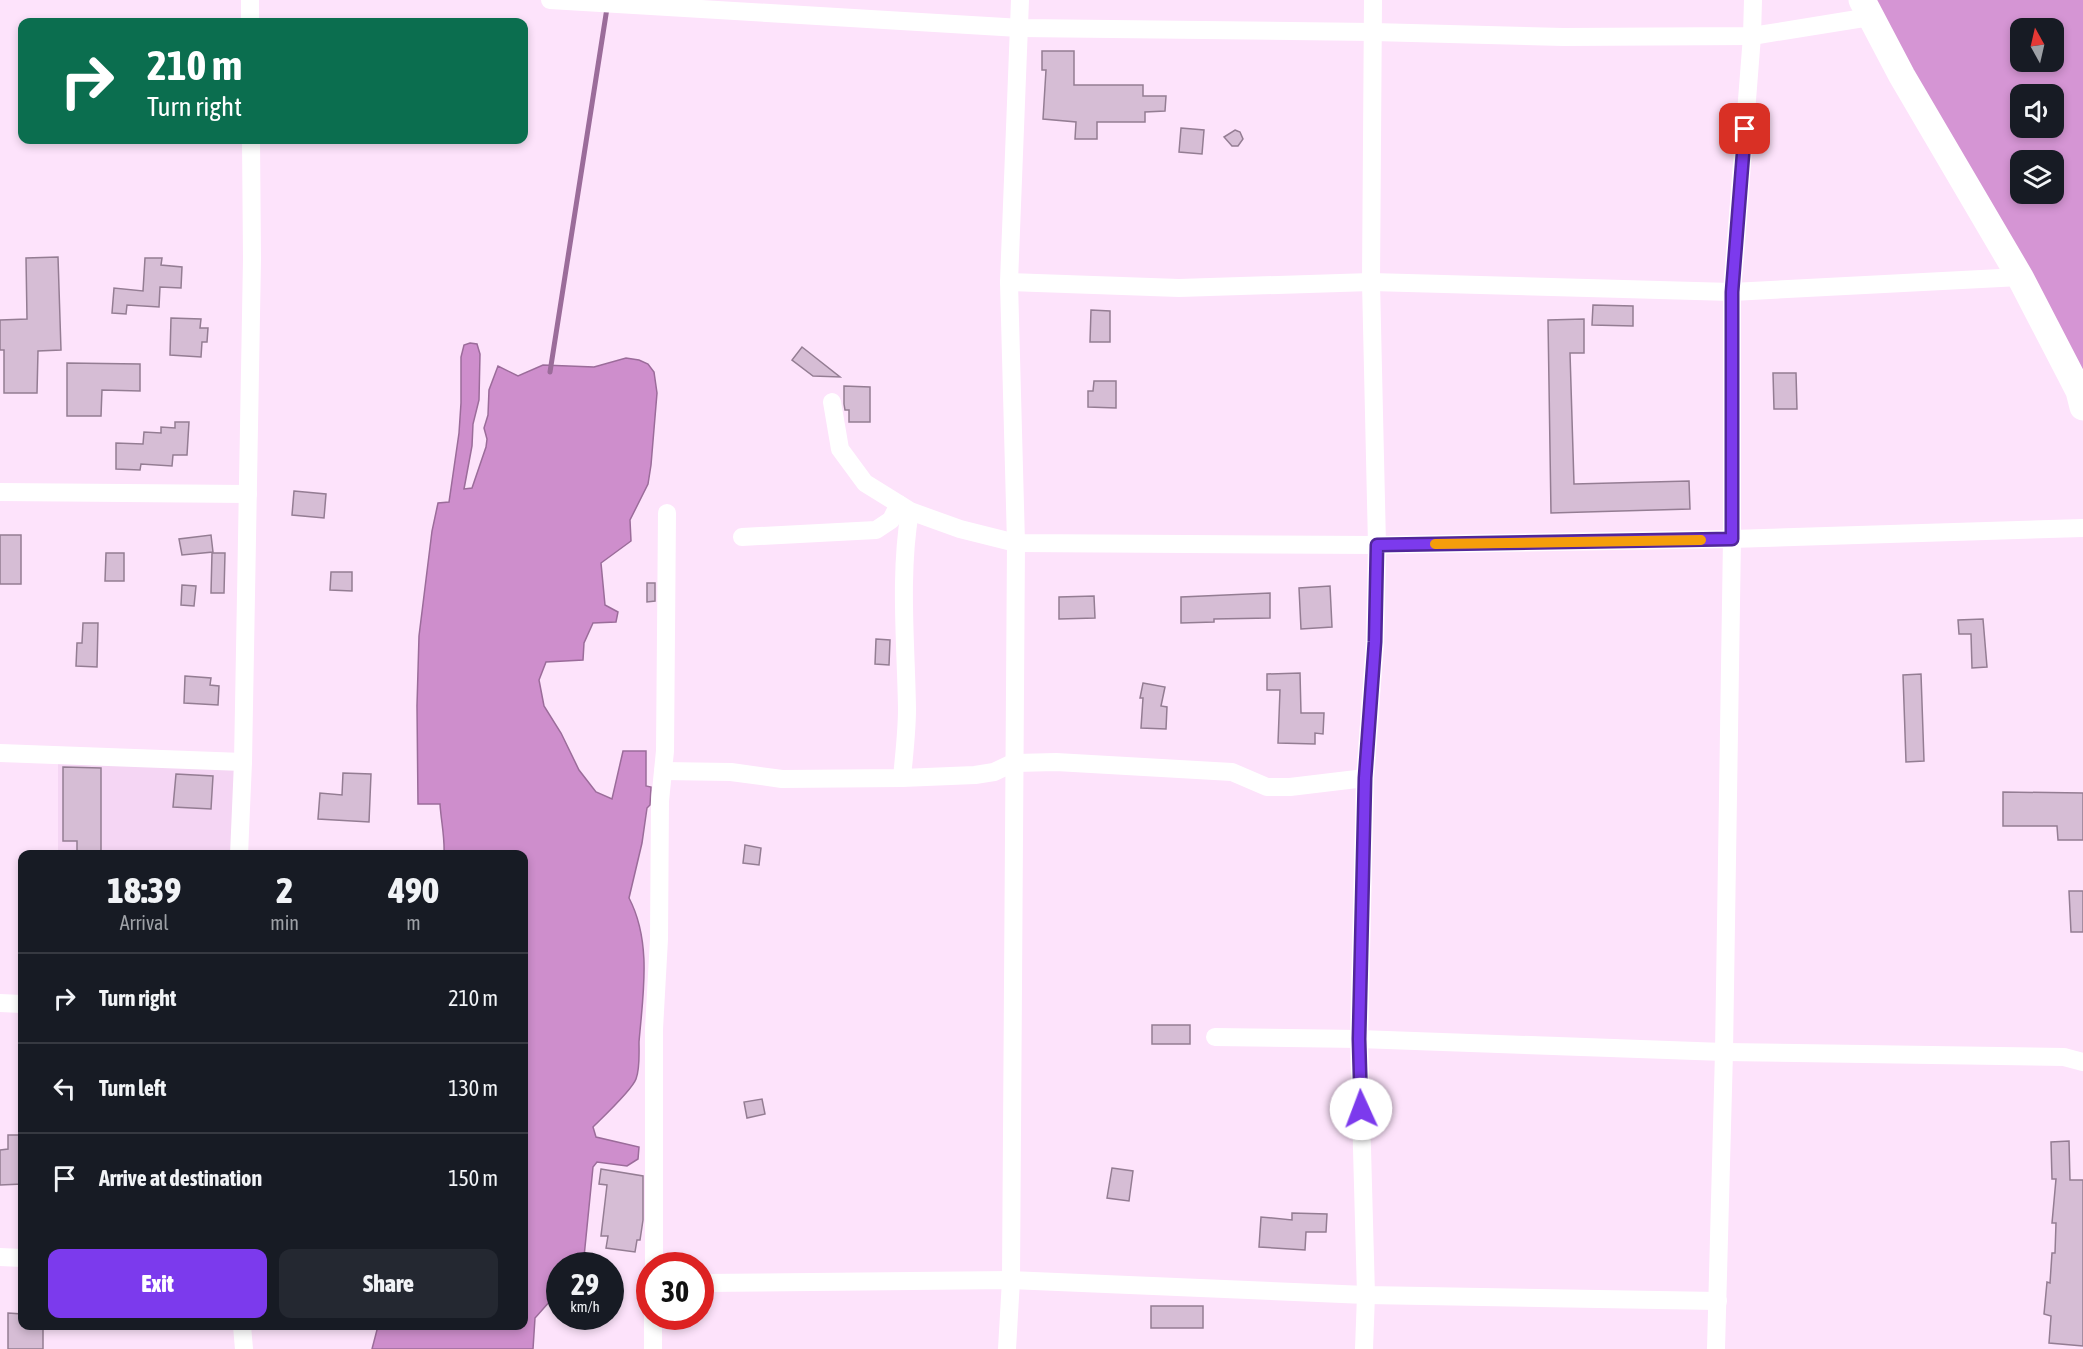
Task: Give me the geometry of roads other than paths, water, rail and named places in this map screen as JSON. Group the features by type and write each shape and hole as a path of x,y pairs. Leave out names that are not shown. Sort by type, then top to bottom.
{"main road":[{"path":"1866,8 1902,76 2020,277 2079,391 2083,407"}],"street":[{"path":"250,0 250,18"},
{"path":"550,0 668,9 1020,28 1373,32 1563,37 1752,36 1866,8"},
{"path":"1007,1349 1011,1280 1016,543 1009,282 1020,0"},
{"path":"1364,1349 1366,1295 1359,1039 1365,778 1375,642 1377,545 1371,282 1373,0"},
{"path":"1716,1349 1724,1052 1732,539 1732,292 1753,0"},
{"path":"239,850 248,494 252,249 251,144"},
{"path":"1009,282 1179,288 1371,282 1732,292 2020,277"},
{"path":"832,402 840,449 865,483 905,508 960,529 1016,543 1377,545 1732,539 2083,528"},
{"path":"0,492 248,494"},
{"path":"742,537 876,530 905,508"},
{"path":"902,778 907,712 904,639 905,508"},
{"path":"654,1252 654,1029 659,939 660,801 665,751 667,513"},
{"path":"0,753 243,762"},
{"path":"663,771 731,772 782,779 902,778 975,775 994,772 1013,763 1056,762 1232,772 1267,787 1290,787 1365,778"},
{"path":"0,1003 18,1004"},
{"path":"1215,1037 1359,1039 1724,1052 2064,1057 2083,1062"},
{"path":"0,1257 18,1258"},
{"path":"714,1283 1011,1280 1366,1295 1718,1301"},
{"path":"242,1330 244,1349"},
{"path":"652,1349 653,1330"}],"waterway":[{"path":"550,372 607,8"}]}
